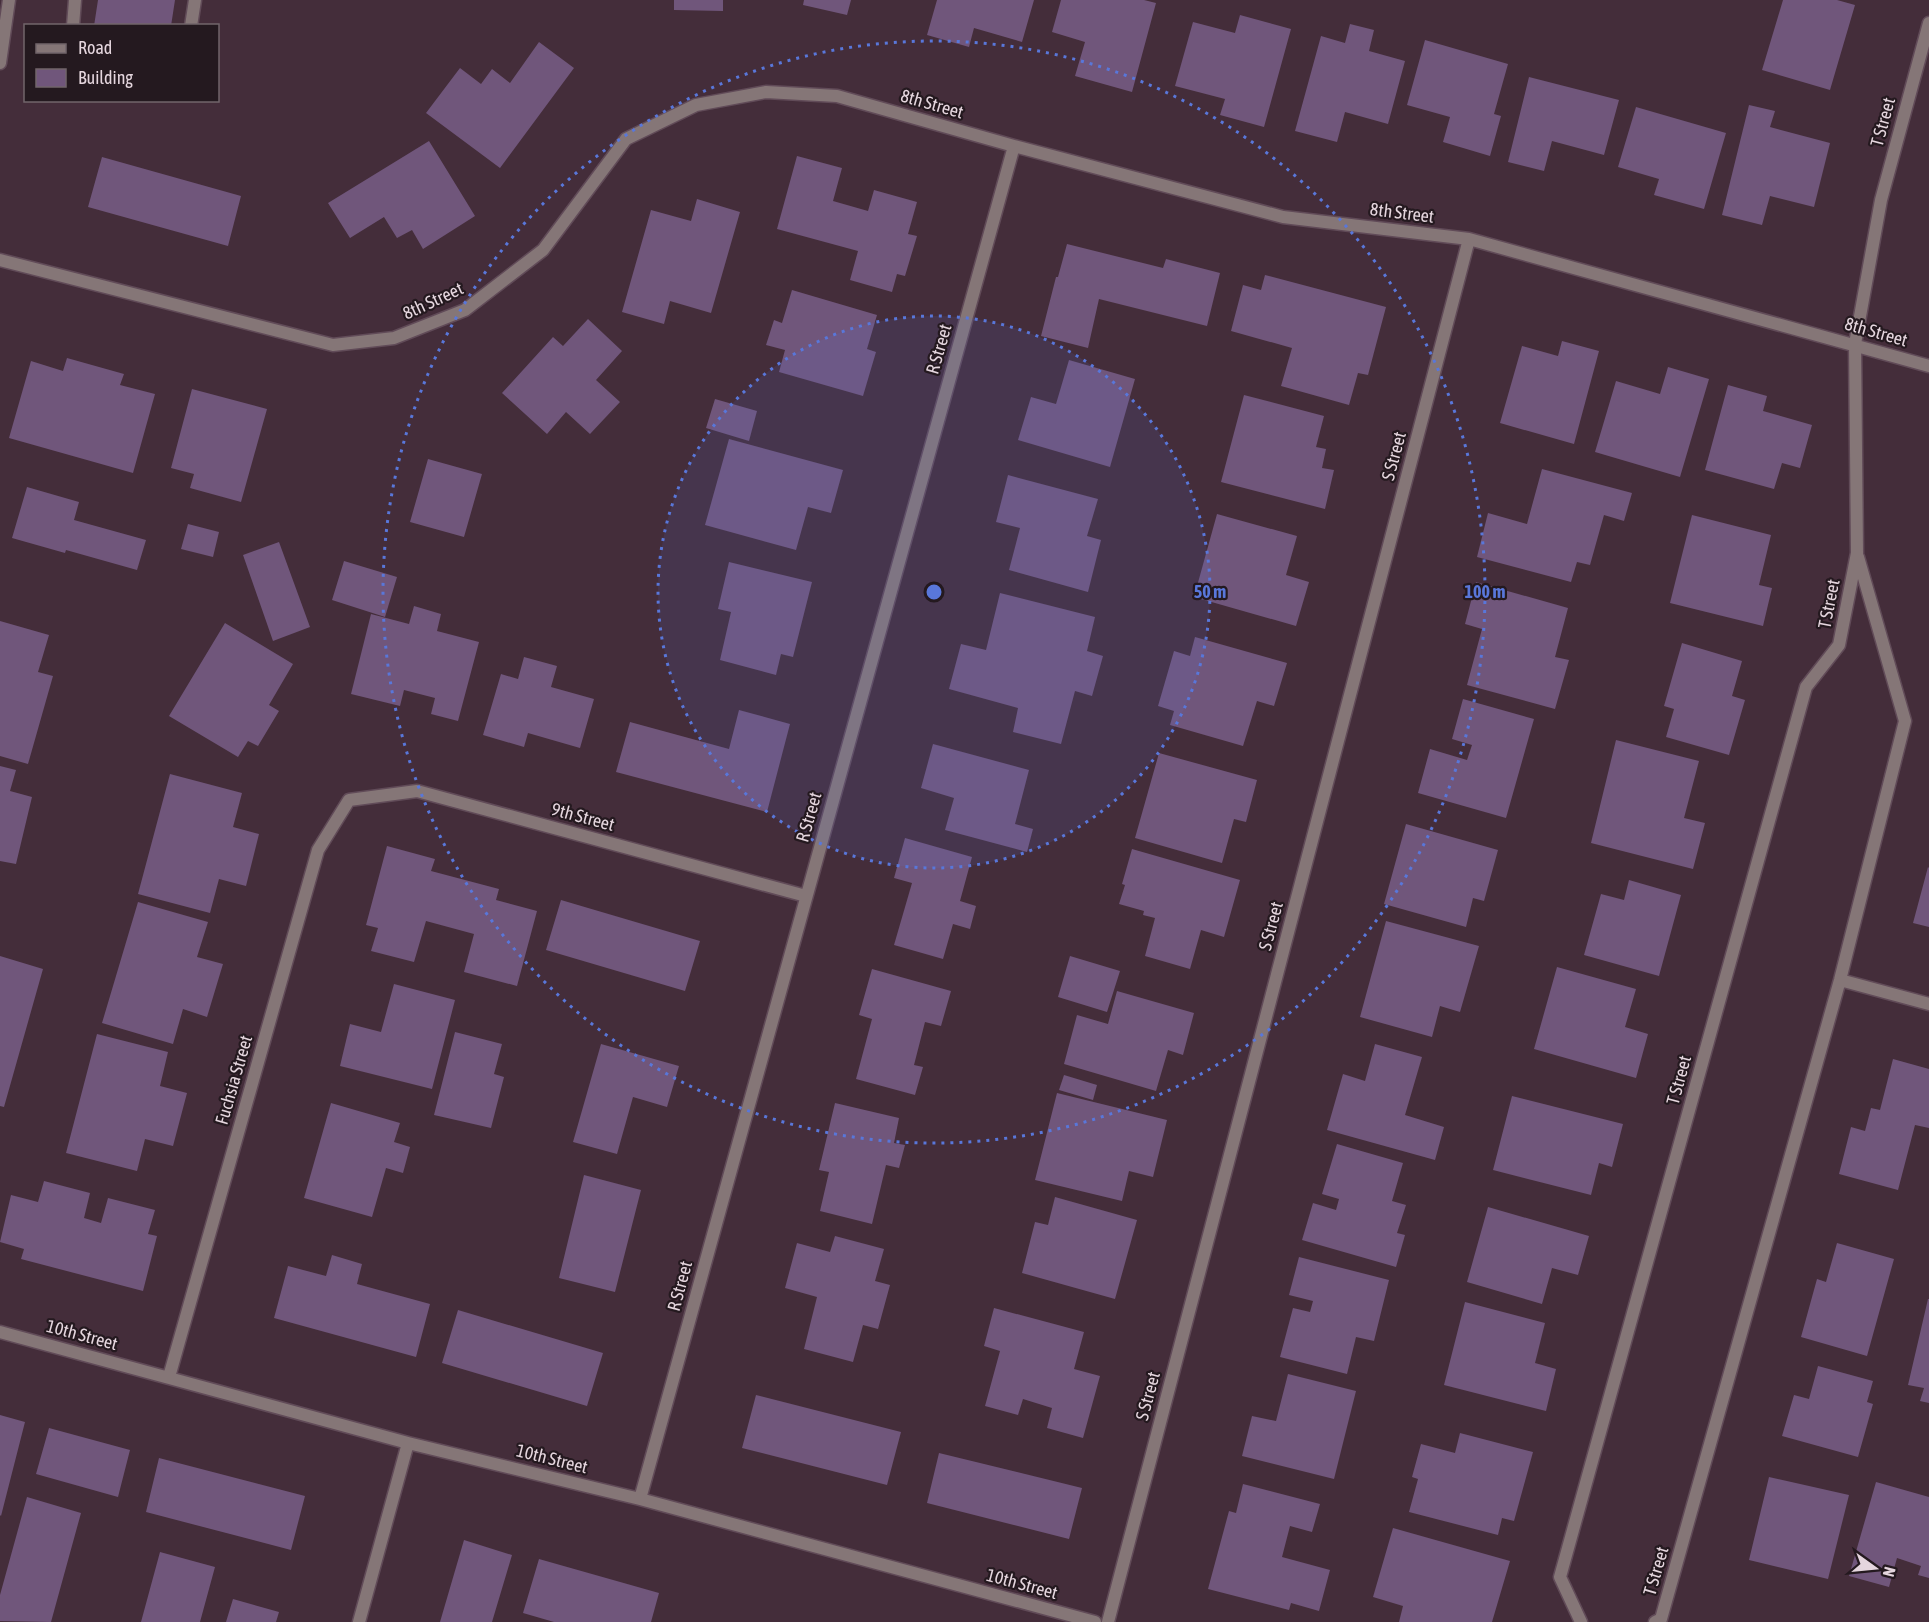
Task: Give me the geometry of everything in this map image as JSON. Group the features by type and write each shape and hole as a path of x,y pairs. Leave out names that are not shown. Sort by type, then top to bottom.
{"street":[{"path":"0,63 9,0"},
{"path":"73,24 75,0"},
{"path":"191,24 195,0"},
{"name":"T Street","path":"1581,1622 1560,1577 1806,687 1839,645 1857,553 1855,344 1881,201 1929,23"},
{"name":"8th Street","path":"0,260 333,345 394,338 465,310 543,250 626,139 696,105 766,92 837,96 1014,146 1283,217 1469,239 1929,366"},
{"name":"R Street","path":"640,1499 1014,146"},
{"name":"S Street","path":"1108,1622 1469,239"},
{"name":"T Street","path":"1654,1622 1661,1619 1840,980 1905,721 1857,553"},
{"name":"9th Street","path":"349,800 417,791 806,896"},
{"name":"Fuchsia Street","path":"169,1377 318,850 349,800"},
{"path":"1840,980 1929,1004"},
{"name":"10th Street","path":"0,1332 408,1443 640,1499 1095,1622"},
{"path":"359,1622 408,1443"}],"building":[{"path":"98,0 175,0 171,24 94,24"},
{"path":"674,0 723,0 723,11 674,10"},
{"path":"804,0 851,0 847,15 803,5"},
{"path":"937,0 1034,0 1022,42 974,28 969,47 927,35"},
{"path":"1061,0 1144,0 1156,3 1132,92 1075,76 1085,42 1052,32"},
{"path":"1783,0 1837,0 1855,5 1830,90 1762,70"},
{"path":"1240,15 1291,29 1264,127 1220,115 1225,99 1175,86 1193,22 1235,33"},
{"path":"1350,24 1374,30 1369,51 1405,61 1388,124 1345,112 1337,142 1295,131 1321,36 1345,43"},
{"path":"1425,40 1508,64 1494,114 1501,116 1490,156 1443,142 1450,117 1407,105"},
{"path":"539,42 574,68 500,168 426,113 460,68 481,84 492,69 510,83"},
{"path":"1529,77 1619,100 1604,155 1552,141 1544,171 1508,162"},
{"path":"1749,105 1775,111 1770,127 1830,143 1814,207 1770,196 1762,225 1722,215"},
{"path":"1636,107 1726,133 1704,209 1654,195 1659,179 1618,167"},
{"path":"429,141 475,216 423,249 412,230 397,238 384,217 350,238 328,203"},
{"path":"797,156 842,168 833,201 868,211 874,190 917,202 908,234 917,236 905,276 897,274 892,292 850,280 858,251 777,229"},
{"path":"102,157 241,196 228,246 88,207"},
{"path":"697,199 740,212 711,313 670,301 664,324 622,312 651,210 691,221"},
{"path":"1067,244 1163,268 1166,259 1220,273 1207,326 1099,299 1088,348 1041,336"},
{"path":"1265,275 1386,307 1368,375 1358,373 1349,405 1281,386 1292,348 1231,331 1243,285 1261,290"},
{"path":"792,290 877,315 867,349 876,352 863,396 779,372 785,350 766,345 774,320 782,323"},
{"path":"588,319 622,351 596,380 620,402 590,434 566,412 547,434 502,393 553,337 563,346"},
{"path":"1562,341 1599,351 1574,444 1500,423 1522,346 1558,356"},
{"path":"67,358 124,374 120,385 155,394 133,473 9,438 31,361 63,371"},
{"path":"1069,360 1135,379 1110,467 1018,440 1031,397 1056,404"},
{"path":"1668,367 1709,379 1680,477 1595,452 1616,381 1660,394"},
{"path":"1728,385 1767,396 1763,411 1812,425 1800,468 1782,463 1774,489 1705,470"},
{"path":"192,389 267,409 241,502 190,488 194,474 171,468"},
{"path":"1244,395 1324,416 1316,447 1326,449 1322,468 1334,470 1325,509 1221,482"},
{"path":"715,399 757,411 749,441 706,428"},
{"path":"729,439 843,470 831,513 808,507 796,550 705,525"},
{"path":"428,459 482,474 464,537 410,522"},
{"path":"1542,469 1632,493 1624,521 1604,515 1590,565 1577,562 1571,582 1477,557 1488,513 1527,524"},
{"path":"1008,475 1098,499 1087,536 1101,540 1088,592 1009,570 1020,528 996,522"},
{"path":"27,487 79,502 74,520 146,540 137,570 12,538"},
{"path":"1217,514 1297,536 1286,575 1309,582 1296,626 1194,597"},
{"path":"1692,515 1771,535 1759,585 1772,588 1763,626 1670,603"},
{"path":"188,524 219,532 213,557 181,549"},
{"path":"279,542 310,627 273,641 243,555"},
{"path":"344,561 397,577 385,617 332,600"},
{"path":"729,562 812,582 793,657 781,654 776,675 720,660 731,612 718,609"},
{"path":"1476,582 1568,608 1555,657 1569,660 1555,709 1467,685 1482,629 1465,624"},
{"path":"1000,593 1095,617 1087,651 1103,656 1092,696 1075,691 1061,744 1013,732 1018,708 949,689 961,644 986,650"},
{"path":"414,606 441,614 437,631 479,642 458,721 431,714 435,698 404,690 400,706 351,694 371,614 409,624"},
{"path":"0,621 49,635 38,672 53,676 28,764 0,756"},
{"path":"225,623 293,664 269,705 279,711 258,746 248,741 238,757 169,716"},
{"path":"1195,637 1287,663 1274,706 1257,701 1243,746 1170,725 1174,711 1158,706 1174,651 1190,656"},
{"path":"1682,643 1742,661 1732,696 1745,700 1729,755 1666,737 1674,709 1664,706"},
{"path":"524,657 557,666 551,687 594,699 580,748 528,733 524,747 483,735 501,674 518,679"},
{"path":"1463,699 1534,719 1506,818 1418,793 1430,749 1467,760 1472,745 1452,739"},
{"path":"739,710 790,724 767,812 616,772 630,722 729,749"},
{"path":"1616,740 1699,761 1684,818 1705,823 1693,869 1591,843"},
{"path":"933,744 1029,770 1015,824 1033,829 1027,852 945,830 954,798 921,788"},
{"path":"1159,753 1257,780 1246,822 1234,819 1222,863 1135,838"},
{"path":"0,766 16,770 10,791 32,797 16,864 0,861"},
{"path":"170,774 242,793 233,827 259,834 246,886 219,879 210,913 138,894"},
{"path":"1406,824 1498,850 1484,901 1473,898 1466,927 1384,904"},
{"path":"905,838 972,857 960,901 976,906 970,929 953,924 943,959 894,945 912,883 894,878"},
{"path":"387,846 435,859 431,871 499,889 496,900 537,911 517,986 464,972 474,934 426,921 414,962 371,951 378,928 366,925"},
{"path":"1132,849 1240,880 1224,937 1201,930 1190,969 1145,956 1155,918 1143,915 1144,911 1119,904"},
{"path":"1929,868 1929,927 1913,923"},
{"path":"1629,880 1681,895 1659,976 1584,955 1601,894 1624,900"},
{"path":"561,900 700,941 685,991 546,950"},
{"path":"138,902 208,922 197,957 223,964 207,1017 183,1009 173,1044 102,1023"},
{"path":"1386,921 1479,946 1460,1012 1440,1006 1432,1037 1360,1017"},
{"path":"0,956 43,969 4,1107 0,1106"},
{"path":"1070,956 1120,971 1107,1012 1058,997"},
{"path":"1557,967 1636,989 1625,1027 1648,1034 1636,1078 1534,1049"},
{"path":"872,969 951,991 941,1026 925,1022 914,1065 923,1067 915,1095 856,1079 872,1019 859,1015"},
{"path":"394,984 455,1000 432,1089 340,1066 350,1024 381,1032"},
{"path":"1117,991 1194,1013 1183,1055 1168,1050 1156,1091 1064,1064 1077,1015 1108,1024"},
{"path":"455,1032 502,1044 494,1074 504,1077 491,1128 434,1115"},
{"path":"97,1034 168,1052 160,1086 187,1093 173,1146 145,1139 137,1171 66,1153"},
{"path":"601,1044 679,1066 667,1107 633,1097 617,1154 573,1142"},
{"path":"1375,1044 1422,1057 1405,1115 1444,1127 1435,1160 1327,1130 1343,1074 1365,1081"},
{"path":"1893,1059 1929,1069 1929,1128 1915,1125 1898,1190 1839,1174 1851,1127 1865,1131 1871,1108 1880,1110"},
{"path":"1064,1075 1097,1085 1093,1100 1059,1090"},
{"path":"1057,1093 1167,1120 1153,1177 1129,1171 1122,1201 1035,1180"},
{"path":"1512,1096 1623,1124 1612,1167 1599,1163 1591,1195 1493,1170"},
{"path":"331,1103 400,1123 394,1142 410,1147 403,1173 386,1168 372,1217 304,1198"},
{"path":"835,1103 899,1118 894,1143 905,1145 899,1168 886,1165 872,1224 820,1211 829,1172 819,1170"},
{"path":"1337,1144 1403,1163 1392,1201 1406,1205 1397,1233 1405,1235 1396,1267 1302,1240 1313,1203 1336,1210 1339,1199 1322,1194"},
{"path":"584,1175 641,1190 615,1292 559,1278"},
{"path":"44,1181 90,1193 84,1218 101,1223 108,1198 155,1210 148,1234 157,1236 143,1291 21,1259 24,1249 0,1242 11,1195 38,1202"},
{"path":"1055,1197 1137,1220 1115,1299 1022,1273 1035,1222 1048,1225"},
{"path":"1488,1207 1589,1236 1578,1275 1552,1268 1542,1304 1467,1282"},
{"path":"835,1236 884,1249 875,1281 890,1285 878,1329 863,1325 853,1362 804,1349 817,1297 785,1288 797,1243 830,1252"},
{"path":"1837,1243 1894,1259 1867,1356 1801,1337 1817,1279 1826,1282"},
{"path":"332,1255 362,1264 357,1284 430,1304 416,1357 274,1318 288,1266 326,1276"},
{"path":"1299,1257 1389,1280 1374,1341 1356,1337 1347,1374 1280,1357 1293,1308 1310,1312 1313,1301 1289,1295"},
{"path":"1928,1299 1929,1403 1920,1401 1924,1388 1908,1385"},
{"path":"1465,1302 1545,1323 1535,1363 1556,1369 1546,1411 1444,1385"},
{"path":"994,1308 1084,1332 1074,1369 1100,1376 1083,1438 1047,1428 1052,1408 1023,1399 1018,1415 985,1406 1000,1351 984,1346"},
{"path":"458,1310 603,1353 587,1406 442,1363"},
{"path":"1818,1366 1873,1381 1867,1402 1873,1404 1858,1457 1782,1436 1794,1395 1809,1399"},
{"path":"1288,1374 1356,1391 1334,1479 1242,1456 1252,1416 1276,1421"},
{"path":"756,1395 901,1432 887,1485 742,1448"},
{"path":"0,1415 25,1422 1,1516 0,1515"},
{"path":"49,1428 130,1450 118,1497 36,1474"},
{"path":"1460,1433 1533,1452 1514,1521 1502,1518 1498,1535 1409,1512 1418,1479 1412,1477 1421,1444 1455,1453"},
{"path":"939,1453 1082,1488 1069,1539 927,1503"},
{"path":"159,1458 305,1496 291,1550 146,1512"},
{"path":"1769,1477 1849,1495 1828,1579 1749,1560"},
{"path":"1876,1482 1929,1497 1929,1578 1918,1575 1921,1566 1897,1558 1889,1587 1849,1576"},
{"path":"1243,1484 1320,1504 1312,1532 1290,1526 1282,1557 1330,1570 1319,1611 1291,1603 1289,1610 1208,1589 1229,1511 1236,1513"},
{"path":"27,1497 81,1513 51,1622 0,1621 0,1595"},
{"path":"1393,1528 1510,1561 1492,1622 1399,1622 1403,1606 1373,1597"},
{"path":"464,1540 512,1555 492,1622 440,1622"},
{"path":"160,1552 215,1567 200,1622 141,1622"},
{"path":"539,1559 659,1593 651,1622 554,1622 523,1613"},
{"path":"233,1599 279,1612 276,1622 226,1622"}]}
